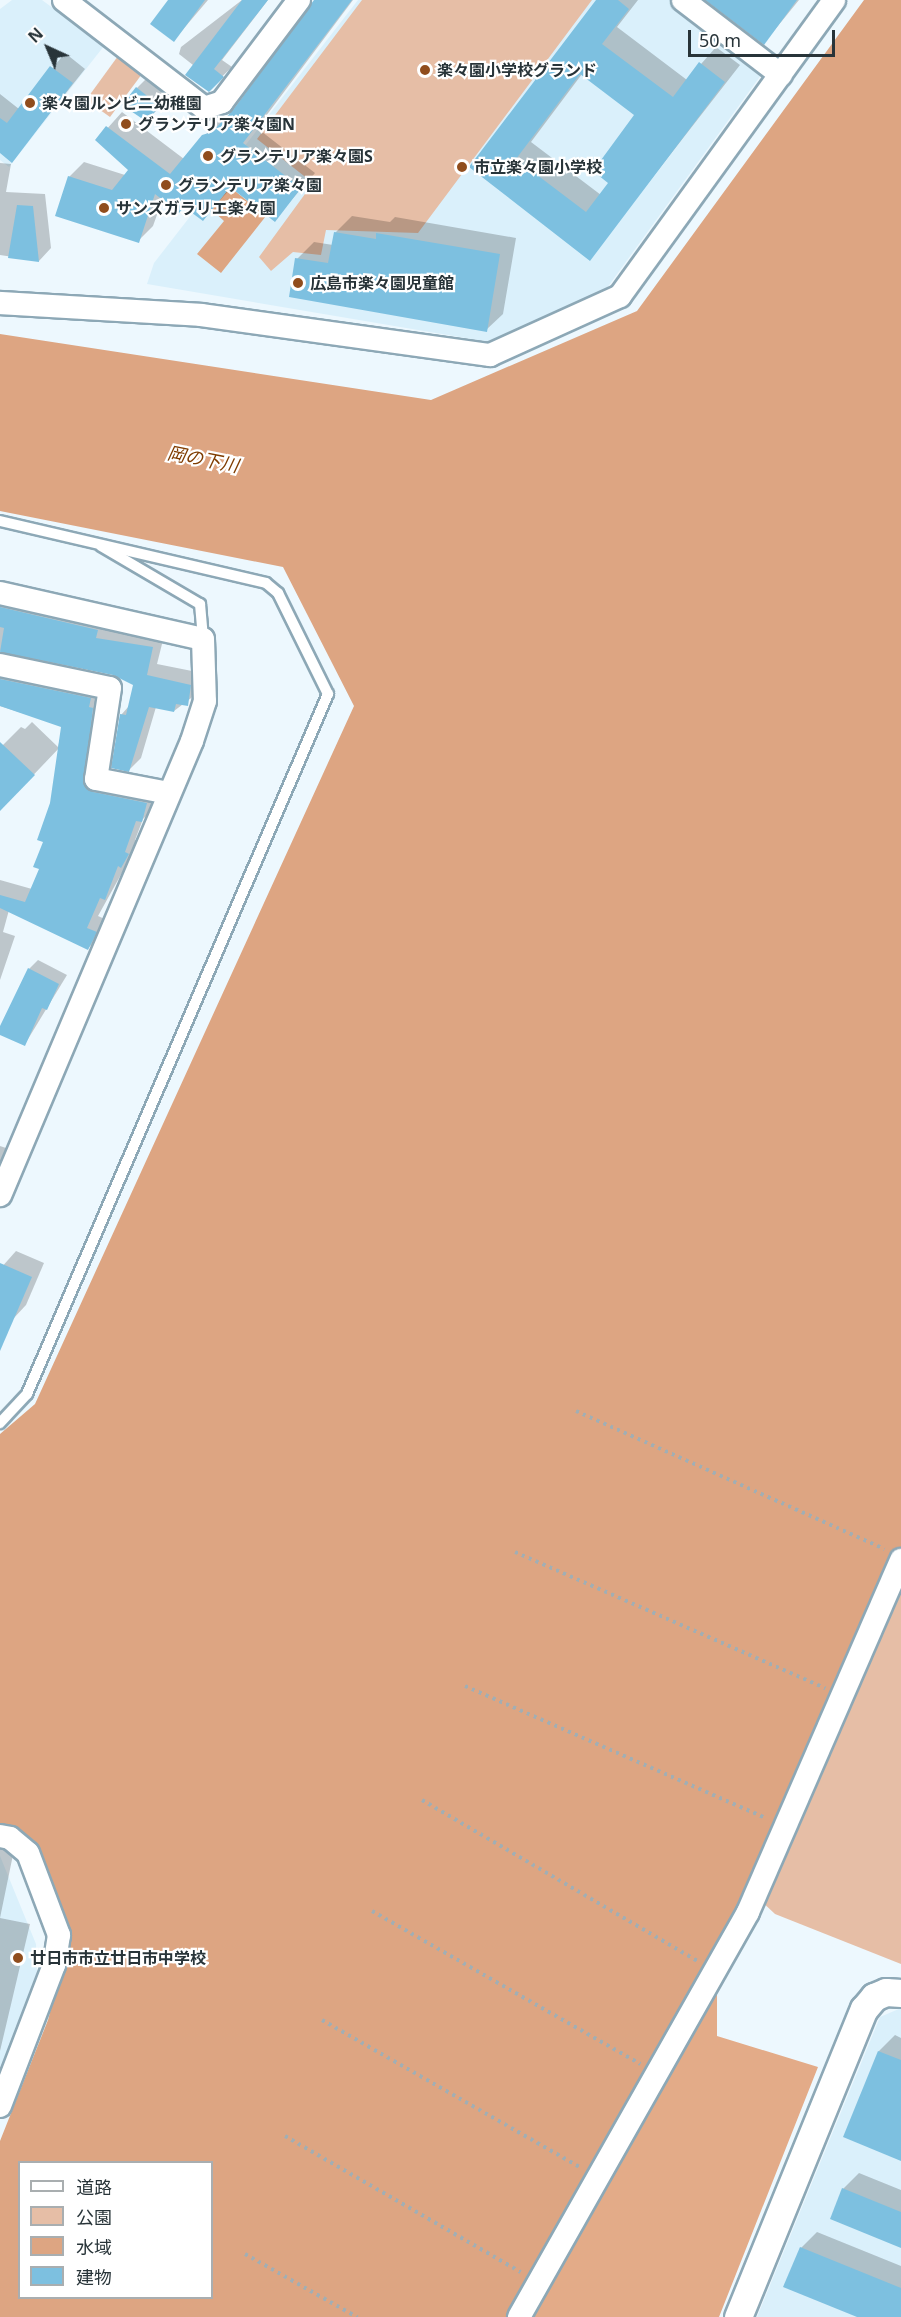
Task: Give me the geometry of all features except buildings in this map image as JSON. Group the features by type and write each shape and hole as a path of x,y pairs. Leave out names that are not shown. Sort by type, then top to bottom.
{"street":[{"path":"64,0 204,108 222,102 299,0"},
{"path":"683,0 781,75"},
{"path":"0,303 201,315 490,355 620,296 834,0"},
{"path":"0,593 203,639 205,701 169,793 0,1196"},
{"path":"0,665 110,688 96,779 169,793"},
{"path":"519,2317 748,1912 894,1555"},
{"path":"0,1836 10,1838 28,1854 59,1935 54,1965 0,2106"},
{"path":"738,2317 864,2009 874,1997 886,1992 901,1993"}],"lane":[{"path":"0,521 90,539 266,583 278,593 328,694 27,1394 0,1423"},
{"path":"90,539 200,604 203,639"}],"path":[{"path":"576,1411 894,1555"},
{"path":"514,1552 828,1689"},
{"path":"465,1686 771,1820"},
{"path":"422,1800 700,1962"},
{"path":"372,1911 642,2065"},
{"path":"322,2019 592,2175"},
{"path":"285,2136 523,2273"},
{"path":"245,2254 357,2317"}],"shaded area":[{"name":"楽々園ルンビニ幼稚園","path":"12,0 42,0 104,46 9,167 0,160 0,9"},
{"name":"市立楽々園小学校","path":"358,0 671,0 764,71 607,288 489,342 147,284 154,263"},
{"name":"廿日市市立廿日市中学校","path":"0,1856 36,1944 37,1972 0,2071"},
{"path":"717,1981 717,2036 818,2067 719,2317 528,2317"},
{"path":"901,2008 901,2317 757,2317 880,2017"}],"green space":[{"name":"楽々園小学校グランド","path":"362,0 592,0 418,233 326,230 321,255 293,252 271,271 259,257 313,183 257,139"},
{"path":"118,56 142,74 110,117 86,100"},
{"path":"901,1570 901,1964 775,1914 759,1899"}],"water":[{"name":"岡の下川","path":"864,0 901,0 901,1548 748,1903 511,2317 0,2317 0,2141 48,2020 68,1944 36,1847 0,1829 0,1434 35,1404 354,706 283,567 0,511 0,334 431,400 637,311"},
{"path":"230,187 266,216 221,273 197,254 224,221 212,210"}],"place":[{"name":"楽々園小学校グランド","path":"425,70"},
{"name":"楽々園ルンビニ幼稚園","path":"30,103"},
{"name":"グランテリア楽々園N","path":"126,124"},
{"name":"グランテリア楽々園S","path":"208,156"},
{"name":"市立楽々園小学校","path":"462,167"},
{"name":"グランテリア楽々園","path":"166,185"},
{"name":"サンズガラリエ楽々園","path":"104,208"},
{"name":"広島市楽々園児童館","path":"298,283"},
{"name":"廿日市市立廿日市中学校","path":"18,1958"}]}
